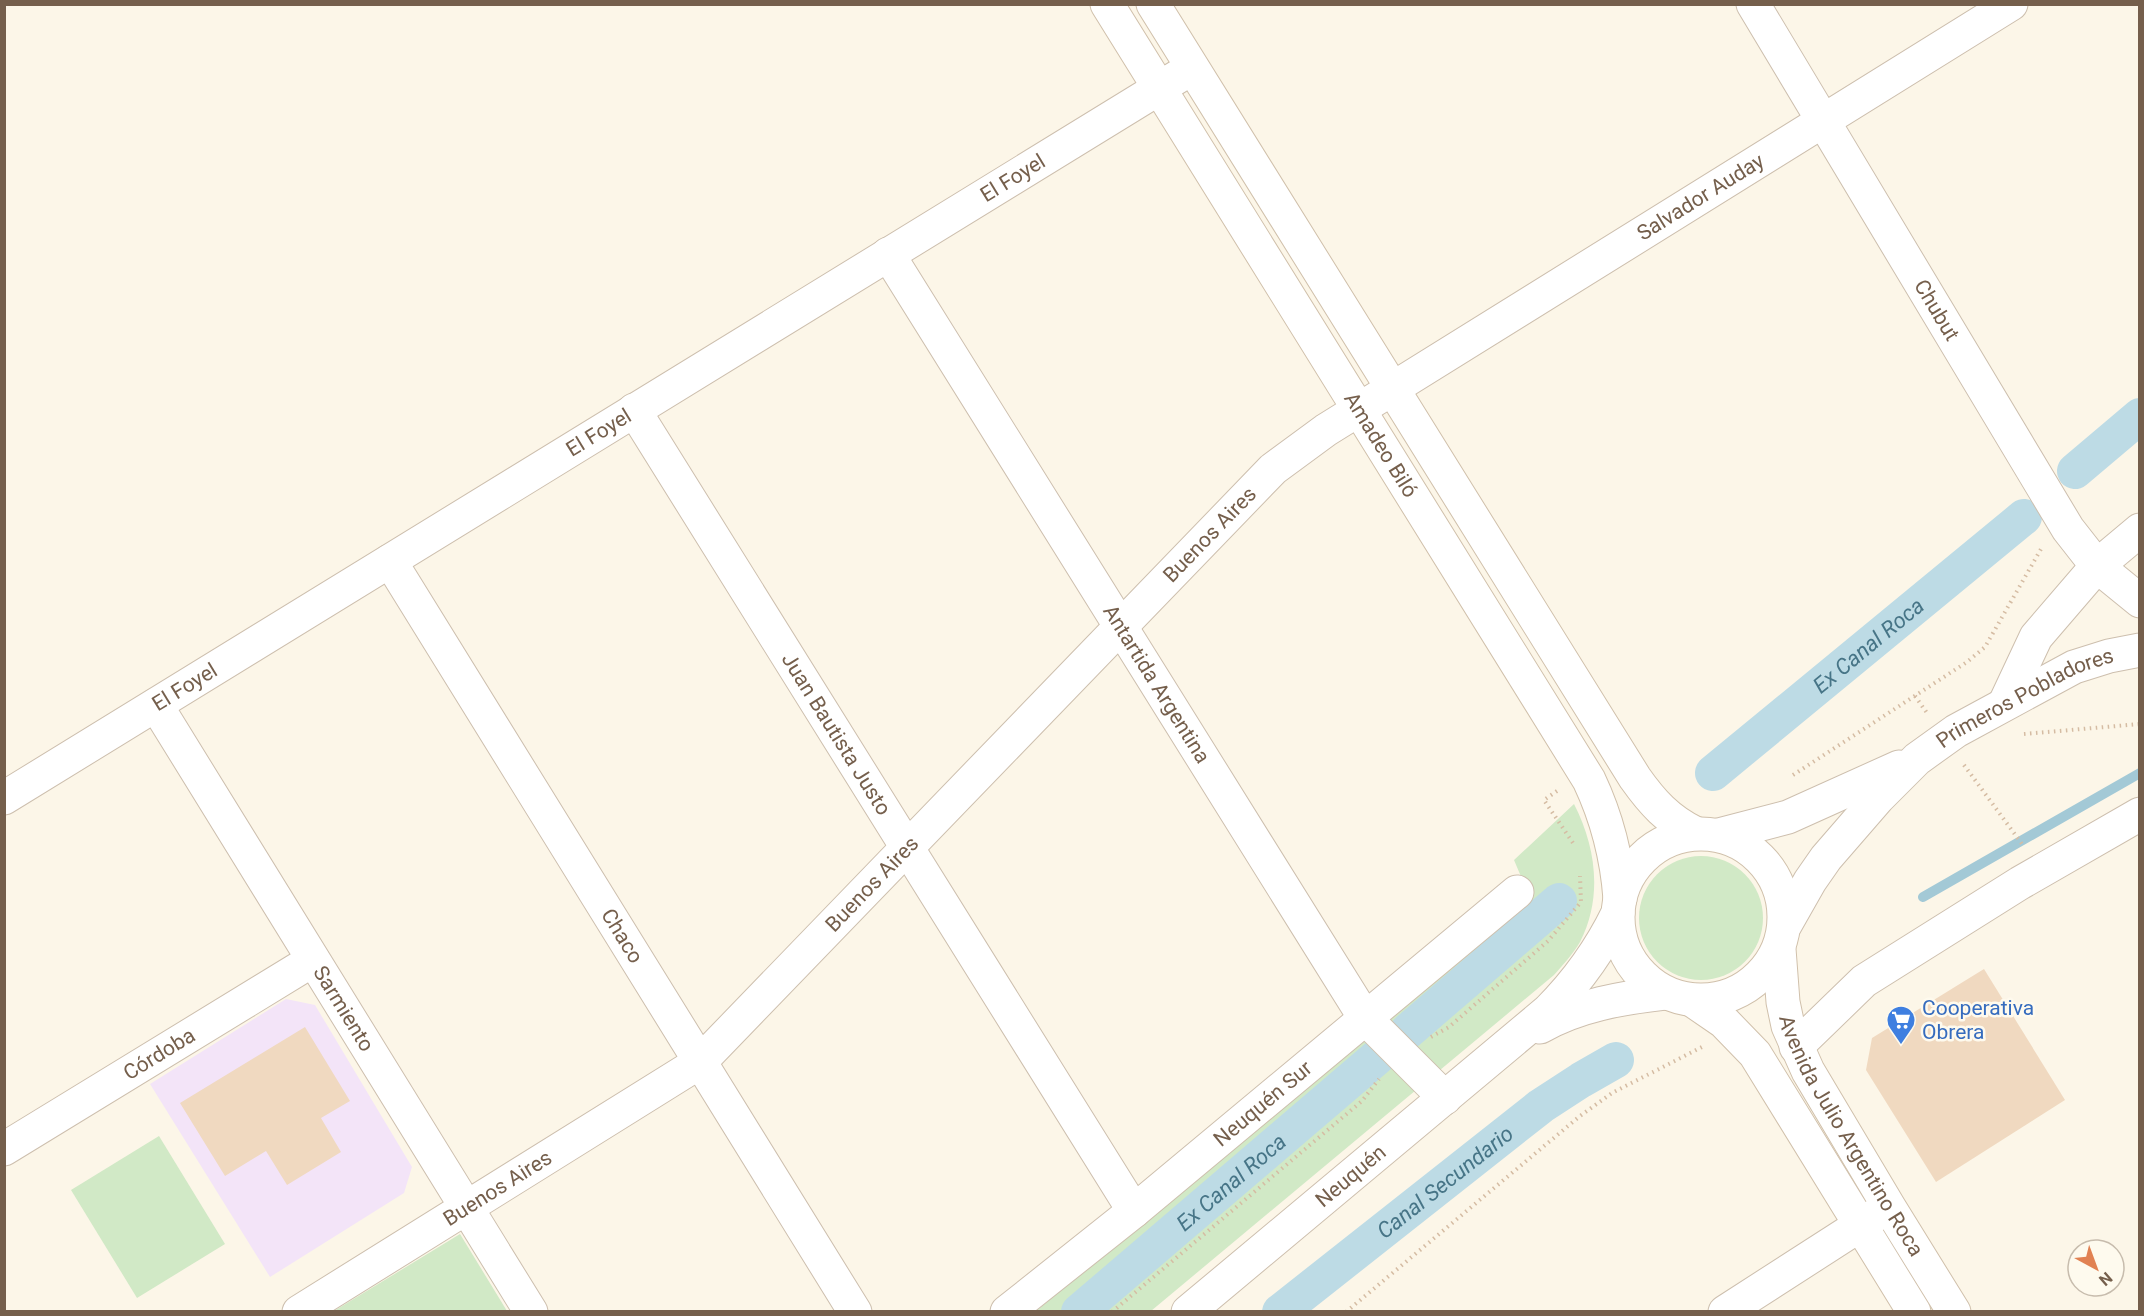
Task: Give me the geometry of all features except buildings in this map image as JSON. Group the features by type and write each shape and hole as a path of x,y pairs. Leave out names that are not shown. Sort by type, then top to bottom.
{"street":[{"name":"Amadeo Biló","path":"1107,4 1589,780 1607,823 1618,873 1619,906"},
{"name":"Amadeo Biló","path":"1153,4 1635,778 1660,810 1680,826 1707,834"},
{"name":"Chubut","path":"1753,4 2068,529 2097,566 2139,601"},
{"name":"Salvador Auday","path":"1392,389 2011,4"},
{"name":"El Foyel","path":"4,798 1192,68"},
{"name":"Antartida Argentina","path":"888,254 1365,1018 1445,1098"},
{"name":"Buenos Aires","path":"299,1311 700,1062 1274,469 1306,443 1392,389"},
{"name":"Juan Bautista Justo","path":"634,410 1134,1211"},
{"path":"2005,703 2036,637 2097,566 2139,530"},
{"name":"Chaco","path":"390,561 855,1311"},
{"name":"Primeros Pobladores","path":"1782,937 1810,881 1826,858 1878,798 1917,759 1956,731 2074,667 2139,650"},
{"name":"Sarmiento","path":"156,705 531,1311"},
{"name":"Primeros Pobladores","path":"1707,834 1788,817 1917,759"},
{"path":"1796,1047 1864,981 2020,883 2139,814"},
{"path":"1619,906 1625,882 1646,854 1677,837 1707,834"},
{"name":"Avenida Julio Argentino Roca","path":"1707,834 1742,844 1762,858 1776,878 1784,901 1783,1002 1788,1026 1796,1047 1821,1095 1954,1311"},
{"name":"Neuquén Sur","path":"1007,1311 1134,1211 1517,892"},
{"name":"Avenida Julio Argentino Roca","path":"1619,906 1618,929 1629,960 1645,979 1724,1022 1755,1054 1914,1311"},
{"name":"Neuquén","path":"1188,1311 1512,1042 1567,992 1595,953 1619,906"},
{"path":"1679,997 1719,999 1744,989 1765,972 1782,937"},
{"name":"Córdoba","path":"4,1149 313,960"},
{"name":"Neuquén","path":"1512,1042 1546,1023 1578,1010 1633,996 1679,997"},
{"path":"1725,1311 1889,1207"}],"shaded area":[{"path":"286,999 315,1005 412,1167 404,1193 270,1277 150,1084"}],"green space":[{"path":"1574,804 1582,820 1592,855 1594,890 1592,908 1580,942 1554,975 1151,1311 1035,1312 1530,898 1514,860"},
{"path":"1701,856 1725,861 1736,866 1745,874 1753,883 1758,894 1763,918 1758,942 1753,953 1745,962 1736,970 1725,975 1701,980 1677,975 1666,970 1657,962 1649,953 1644,942 1639,918 1644,894 1649,883 1657,874 1666,866 1677,861"},
{"path":"159,1136 225,1244 137,1298 71,1190"},
{"path":"460,1234 507,1311 334,1311"}],"waterway":[{"name":"Ex Canal Roca","path":"2075,471 2140,416"},
{"name":"Ex Canal Roca","path":"1713,773 2024,517"},
{"path":"1923,897 2140,773"},
{"name":"Ex Canal Roca","path":"1408,1031 1559,901"},
{"name":"Ex Canal Roca","path":"1079,1312 1382,1053"},
{"name":"Canal Secundario","path":"1280,1312 1541,1106 1616,1060"}],"place":[{"name":"Cooperativa Obrera","path":"1901,1046"}]}
